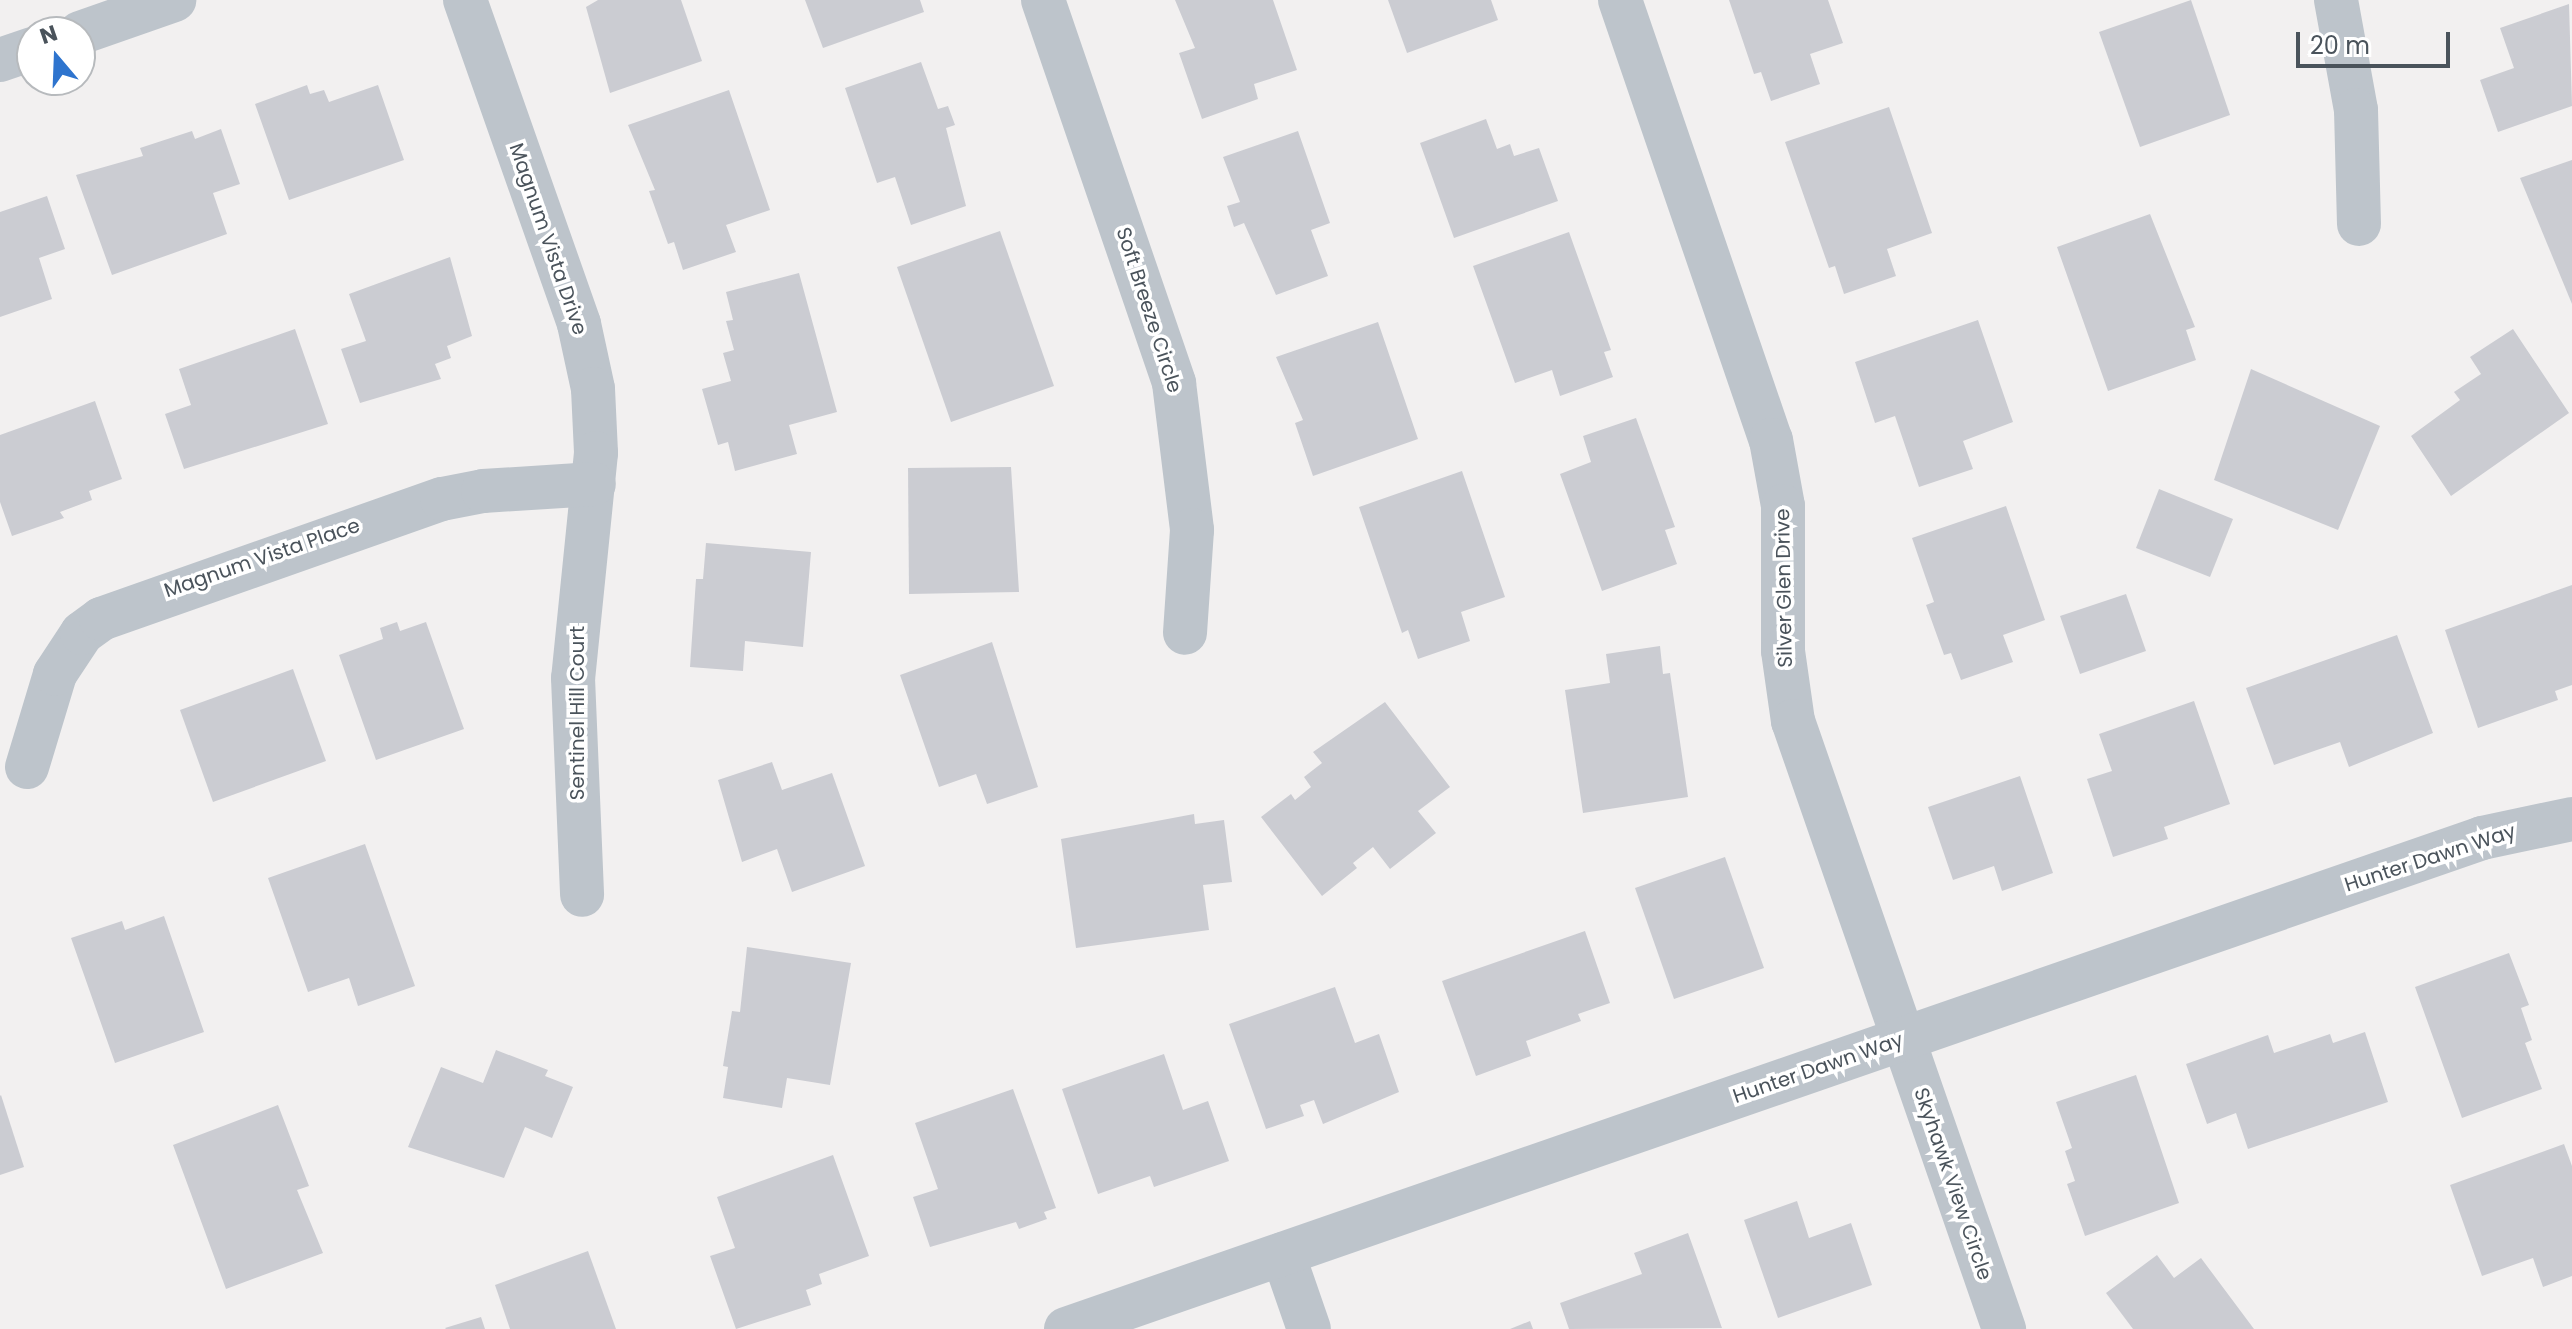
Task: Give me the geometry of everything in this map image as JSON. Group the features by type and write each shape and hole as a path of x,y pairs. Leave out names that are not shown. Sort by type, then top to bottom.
{"street":[{"path":"96,27 174,0"},
{"name":"Magnum Vista Drive","path":"465,0 579,324 593,389 594,484"},
{"name":"Soft Breeze Circle","path":"1043,0 1174,383 1192,530 1185,633"},
{"name":"Silver Glen Drive","path":"1620,0 1771,440 1783,506 1783,651 1793,721 1903,1039"},
{"path":"2336,0 2356,110 2359,224"},
{"name":"Magnum Vista Place","path":"27,767 55,674 82,633 113,613 442,499 510,488 594,484"},
{"name":"Sentinel Hill Court","path":"582,895 573,678 594,484"},
{"name":"Hunter Dawn Way","path":"1066,1329 2482,838 2572,819"},
{"name":"Skyhawk View Circle","path":"1903,1039 2004,1329"},
{"path":"1283,1254 1309,1329"}],"building":[{"path":"598,0 681,0 702,61 610,93 586,7"},
{"path":"805,0 920,0 924,12 823,48"},
{"path":"1175,0 1273,0 1297,70 1254,84 1258,99 1202,119 1179,53 1195,48"},
{"path":"1388,0 1491,0 1498,20 1407,53"},
{"path":"1729,0 1828,0 1843,43 1810,54 1820,84 1771,101 1761,72 1754,74"},
{"path":"2191,0 2230,115 2140,147 2099,32"},
{"path":"2569,4 2572,106 2498,132 2480,80 2514,68 2500,28"},
{"path":"921,62 938,109 948,106 955,125 946,128 966,206 911,225 895,177 877,183 845,88"},
{"path":"307,85 310,94 324,90 329,102 378,85 404,160 289,200 255,104"},
{"path":"729,90 770,210 726,225 736,252 683,270 674,242 668,244 649,191 655,190 628,125"},
{"path":"1889,107 1932,233 1887,249 1896,276 1844,294 1835,266 1829,268 1785,142"},
{"path":"1486,119 1497,149 1510,144 1514,156 1539,148 1558,201 1454,238 1420,143"},
{"path":"221,129 240,184 213,193 227,234 112,275 76,175 143,156 140,148 192,131 195,139"},
{"path":"1298,131 1330,223 1311,230 1328,276 1276,295 1244,223 1234,227 1227,206 1240,202 1223,157"},
{"path":"2572,160 2572,304 2520,178"},
{"path":"47,196 65,249 39,258 52,299 0,317 0,212"},
{"path":"2150,214 2195,327 2186,330 2196,360 2108,391 2057,247"},
{"path":"1000,231 1054,386 951,422 897,267"},
{"path":"1569,232 1611,350 1604,352 1613,377 1560,396 1552,370 1515,383 1473,266"},
{"path":"450,257 472,336 447,346 451,358 435,364 441,379 360,403 341,349 366,341 349,294"},
{"path":"799,273 837,412 789,425 797,454 735,471 728,442 718,445 702,389 731,381 723,353 734,350 726,321 733,320 726,292"},
{"path":"1978,320 2013,422 1963,441 1973,469 1919,487 1895,416 1875,423 1855,362"},
{"path":"1378,322 1418,439 1313,476 1295,423 1303,420 1276,357"},
{"path":"295,329 328,424 184,469 165,414 191,405 179,369"},
{"path":"2513,329 2569,413 2451,496 2411,436 2460,400 2454,392 2481,374 2470,357"},
{"path":"2251,369 2380,426 2338,530 2214,480"},
{"path":"95,401 122,479 89,491 92,500 60,512 64,518 12,536 0,502 0,435"},
{"path":"1636,418 1675,527 1665,530 1677,564 1602,591 1560,474 1591,462 1583,436"},
{"path":"1011,467 1019,592 909,594 908,468"},
{"path":"1462,471 1505,597 1461,612 1470,641 1418,659 1408,630 1402,633 1359,507"},
{"path":"2159,489 2233,519 2210,577 2136,548"},
{"path":"2006,506 2045,620 2003,635 2013,662 1961,680 1951,653 1944,655 1926,605 1934,602 1912,538"},
{"path":"706,543 811,552 803,647 745,641 743,671 690,667 696,579 703,579"},
{"path":"2572,585 2572,685 2555,691 2558,700 2478,728 2445,630"},
{"path":"2126,594 2146,651 2080,674 2060,616"},
{"path":"397,622 400,631 426,622 464,729 376,760 339,655 383,639 380,628"},
{"path":"2397,635 2433,733 2349,767 2340,742 2274,765 2246,688"},
{"path":"992,642 1038,787 987,804 976,774 939,787 900,675"},
{"path":"1660,646 1663,674 1670,673 1688,797 1583,813 1565,690 1610,683 1606,654"},
{"path":"293,669 326,761 213,802 180,710"},
{"path":"2194,701 2230,804 2164,827 2168,839 2113,857 2087,779 2112,771 2099,734"},
{"path":"1385,702 1450,787 1418,811 1436,833 1390,869 1373,847 1353,863 1357,868 1322,896 1261,817 1291,794 1295,800 1311,787 1304,777 1322,763 1313,752"},
{"path":"772,762 782,790 832,773 865,866 792,892 777,849 742,862 718,780"},
{"path":"2020,776 2053,873 2002,891 1994,866 1953,880 1928,807"},
{"path":"1194,814 1195,824 1224,820 1232,882 1203,885 1209,930 1076,948 1061,839"},
{"path":"365,844 415,986 358,1006 349,978 308,992 268,878"},
{"path":"1725,857 1764,968 1674,999 1635,888"},
{"path":"164,916 204,1032 115,1063 71,938 122,921 125,930"},
{"path":"1585,931 1610,1003 1578,1014 1581,1021 1526,1041 1531,1056 1476,1076 1442,981"},
{"path":"747,947 851,963 830,1085 787,1078 782,1108 723,1098 728,1067 723,1066 732,1011 740,1012"},
{"path":"2509,953 2529,1005 2521,1008 2532,1040 2525,1043 2542,1089 2462,1118 2415,987"},
{"path":"1335,987 1355,1043 1379,1034 1399,1092 1323,1124 1314,1100 1300,1105 1304,1116 1266,1129 1229,1024"},
{"path":"2365,1032 2388,1102 2248,1149 2236,1113 2207,1124 2186,1064 2268,1035 2274,1053 2330,1034 2333,1043"},
{"path":"496,1050 548,1070 545,1076 573,1087 552,1138 525,1127 504,1178 408,1147 441,1067 483,1083"},
{"path":"1164,1054 1183,1110 1208,1101 1229,1161 1154,1187 1150,1176 1098,1194 1062,1089"},
{"path":"2136,1075 2179,1203 2085,1236 2067,1184 2075,1181 2065,1151 2072,1148 2056,1102"},
{"path":"1013,1089 1056,1208 1044,1212 1047,1219 1019,1229 1016,1222 930,1247 913,1197 938,1189 915,1123"},
{"path":"0,1096 24,1167 0,1175"},
{"path":"278,1105 309,1186 297,1190 323,1253 226,1289 173,1145"},
{"path":"2564,1144 2572,1166 2572,1276 2543,1287 2533,1258 2482,1276 2450,1185"},
{"path":"833,1155 869,1256 819,1274 822,1284 806,1290 811,1305 736,1329 710,1256 735,1248 717,1197"},
{"path":"1797,1201 1809,1238 1851,1223 1872,1285 1778,1318 1744,1220"},
{"path":"1688,1233 1722,1328 1569,1329 1560,1303 1642,1274 1634,1253"},
{"path":"588,1251 616,1329 510,1329 495,1285"},
{"path":"2157,1255 2174,1278 2201,1258 2254,1329 2133,1329 2106,1293"},
{"path":"481,1317 485,1329 445,1328"},
{"path":"1530,1321 1533,1329 1510,1329"}]}
